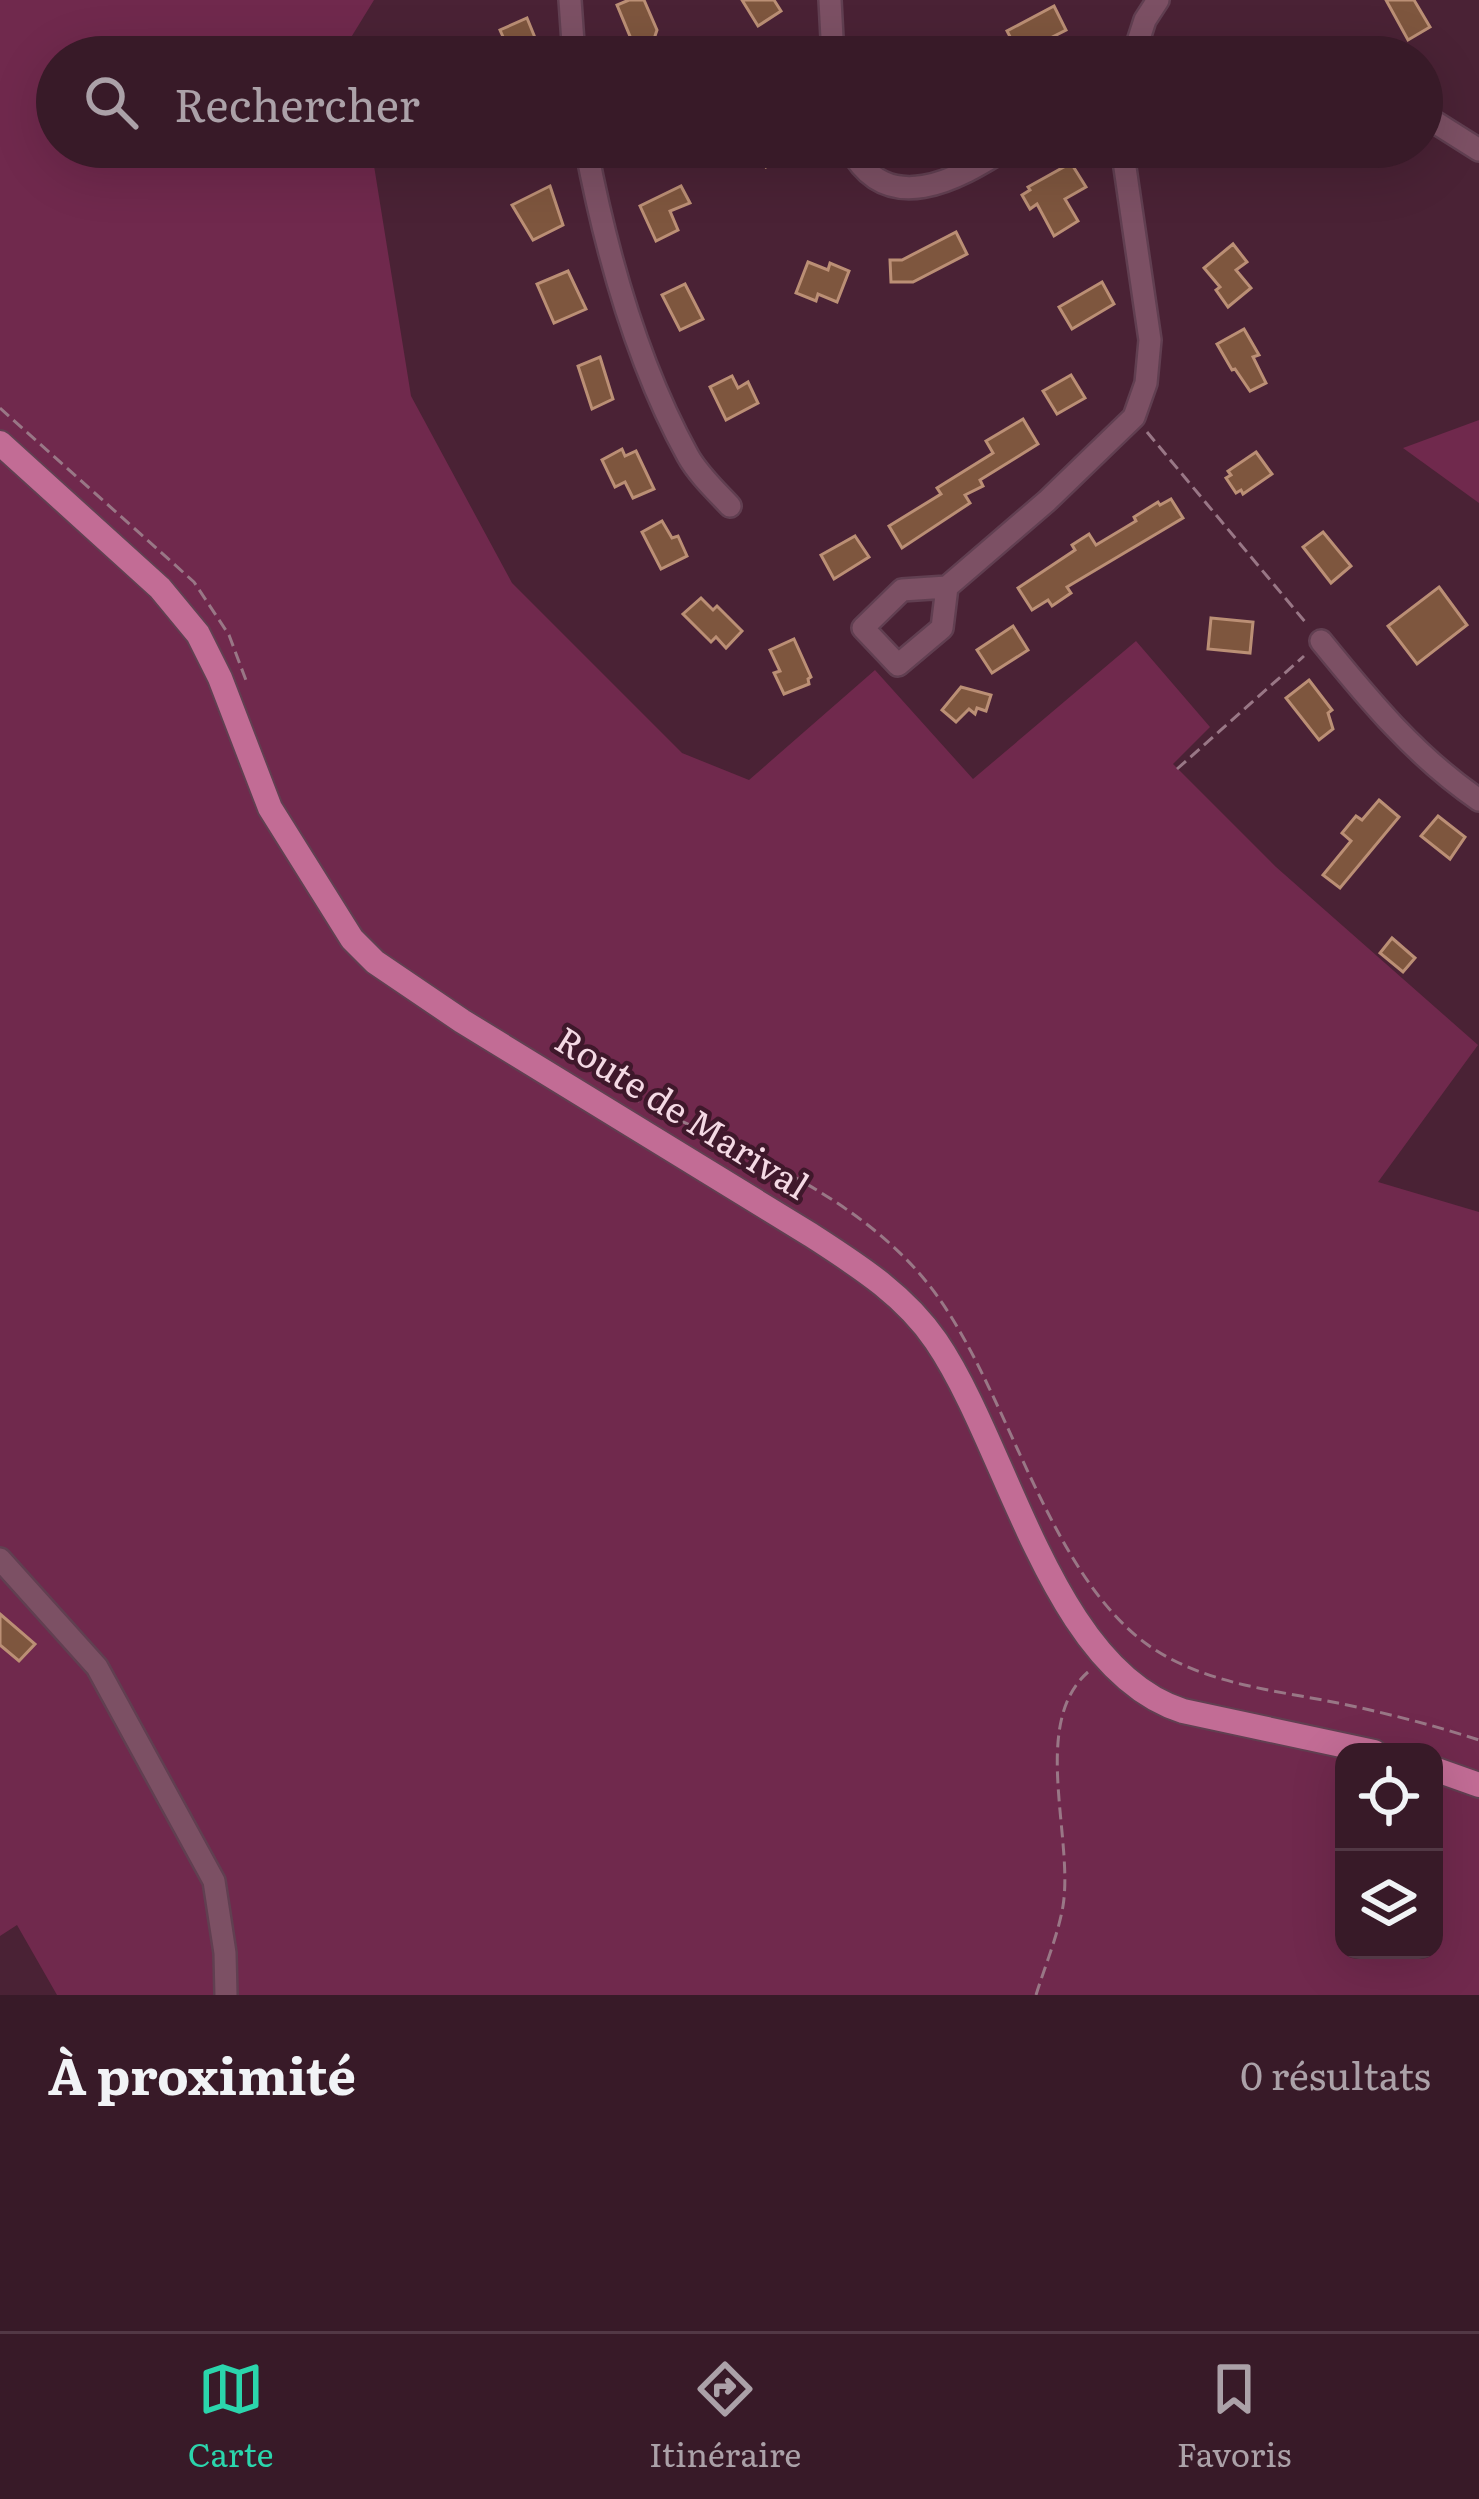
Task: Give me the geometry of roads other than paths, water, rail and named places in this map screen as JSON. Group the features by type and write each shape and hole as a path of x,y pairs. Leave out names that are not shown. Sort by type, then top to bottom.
{"main road":[{"name":"Route de Marival","path":"0,443 184,615 215,667 270,808 340,921 375,962 462,1021 811,1234 916,1314 949,1361 1070,1612 1103,1659 1133,1688 1157,1703 1335,1743"},
{"path":"1443,1772 1479,1785"}],"street":[{"path":"570,0 573,36"},
{"path":"830,0 832,36"},
{"path":"1140,36 1158,0"},
{"path":"1443,127 1479,150"},
{"path":"590,168 647,366 689,460 730,506"},
{"path":"863,168 895,186 920,188 975,168"},
{"path":"947,587 1134,417 1146,383 1150,340 1125,168"},
{"path":"1321,641 1406,742 1479,800"},
{"path":"0,1559 97,1667 214,1881 226,1995"}]}
